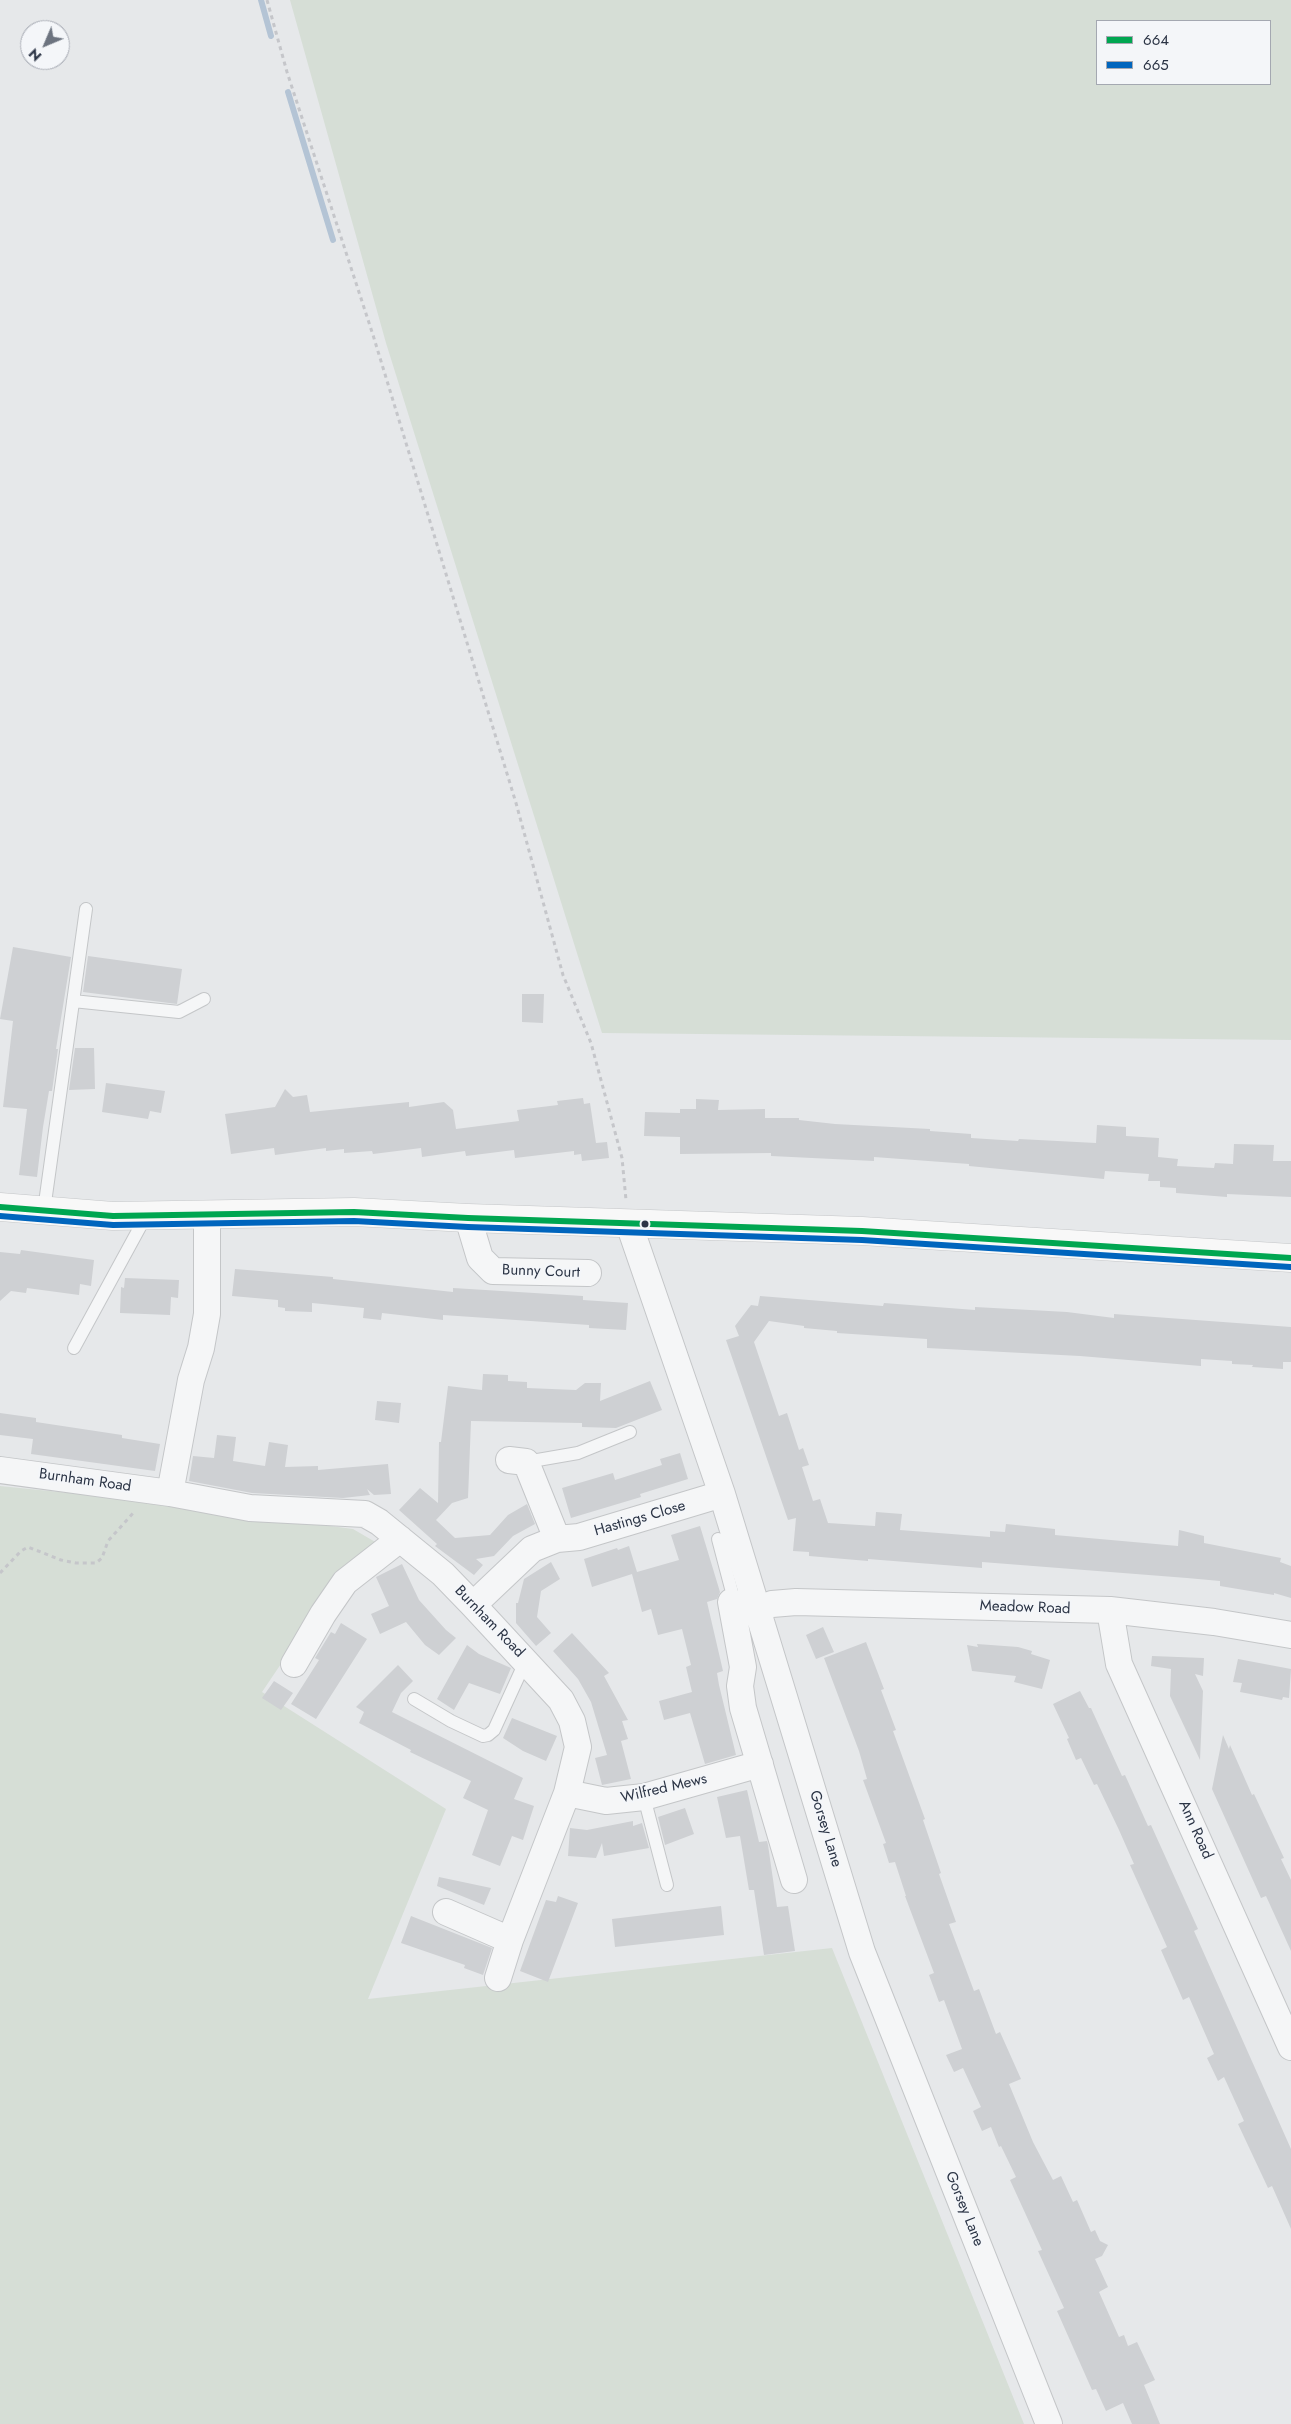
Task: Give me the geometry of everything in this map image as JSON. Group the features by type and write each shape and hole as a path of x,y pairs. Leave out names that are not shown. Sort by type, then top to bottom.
{"street":[{"path":"0,1207 113,1216 354,1212 468,1218 862,1231 1291,1258"},
{"path":"170,1494 191,1380 201,1348 207,1314 207,1214"},
{"name":"Bunny Court","path":"468,1218 480,1258 493,1271 588,1274"},
{"name":"Gorsey Lane","path":"629,1224 722,1494 862,1952 1049,2424"},
{"path":"517,1461 557,1539"},
{"name":"Burnham Road","path":"0,1470 139,1489 250,1508 365,1514 400,1539 443,1574 526,1660 561,1700 572,1722 578,1747 567,1793 510,1940 498,1978"},
{"name":"Hastings Close","path":"473,1605 532,1550 557,1539 579,1537 722,1494"},
{"path":"294,1664 323,1614 345,1582 400,1539"},
{"path":"731,1602 744,1667 740,1686 743,1708 794,1880"},
{"name":"Meadow Road","path":"758,1608 772,1604 796,1602 1110,1610 1214,1622 1291,1636"},
{"name":"Ann Road","path":"1110,1610 1119,1664 1291,2047"},
{"name":"Wilfred Mews","path":"567,1793 606,1801 644,1797 760,1764"},
{"path":"446,1912 510,1940"}],"lane":[{"path":"44,1210 86,909"},
{"path":"73,1001 179,1012 204,999"},
{"path":"74,1348 146,1216"},
{"path":"517,1461 578,1453 630,1432"},
{"path":"718,1539 733,1596 731,1602"},
{"path":"414,1699 451,1721 483,1736 488,1735 494,1730 526,1660"},
{"path":"644,1797 667,1885"}],"path":[{"path":"267,0 287,72 372,335 516,804 563,974 591,1043 622,1158 629,1224"},
{"path":"0,1573 20,1551 28,1547 76,1564 96,1563 102,1558 108,1541 129,1519 138,1506 139,1489"}],"shaded area":[{"path":"290,0 1291,0 1291,1040 602,1033 386,343"},
{"path":"0,1486 119,1498 353,1529 377,1543 289,1652 262,1692 446,1809 368,1999 832,1948 1024,2424 0,2424"}],"building":[{"path":"13,947 71,957 56,1049 58,1049 52,1091 49,1091 43,1127 37,1177 19,1175 27,1109 3,1107 13,1021 0,1019"},
{"path":"88,956 182,969 177,1004 83,992"},
{"path":"522,994 544,994 543,1023 522,1022"},
{"path":"75,1048 94,1048 95,1089 69,1090"},
{"path":"106,1083 165,1091 161,1113 150,1111 148,1119 102,1112"},
{"path":"285,1089 293,1097 307,1095 310,1112 409,1102 409,1107 444,1102 453,1110 456,1129 519,1121 517,1110 558,1105 557,1101 583,1098 584,1104 590,1103 596,1143 607,1142 609,1158 582,1161 581,1154 574,1155 574,1151 515,1158 514,1150 466,1156 465,1151 422,1157 421,1148 373,1154 372,1151 344,1153 344,1149 326,1151 326,1148 275,1155 274,1148 231,1154 225,1114 275,1107"},
{"path":"696,1099 719,1100 718,1110 765,1109 765,1118 799,1118 799,1120 835,1124 930,1129 930,1131 971,1134 971,1138 1096,1143 1097,1125 1126,1127 1126,1136 1159,1138 1158,1157 1178,1159 1177,1166 1214,1168 1215,1163 1233,1164 1234,1144 1274,1145 1273,1161 1291,1161 1291,1197 1227,1194 1227,1197 1176,1193 1176,1188 1160,1187 1160,1181 1148,1181 1149,1174 1105,1171 1104,1179 969,1166 969,1164 874,1157 874,1161 771,1156 771,1153 680,1154 680,1137 644,1136 645,1112 680,1113 680,1109 696,1109"},
{"path":"21,1250 94,1260 91,1286 80,1284 79,1295 27,1288 26,1293 11,1291 0,1301 0,1252 20,1254"},
{"path":"235,1269 333,1277 333,1279 453,1292 453,1288 583,1296 583,1300 628,1303 626,1330 589,1328 589,1325 443,1315 443,1320 382,1313 381,1320 363,1318 364,1308 312,1303 312,1312 285,1311 285,1308 278,1307 278,1300 232,1296"},
{"path":"125,1278 179,1280 178,1298 171,1297 170,1315 120,1313 121,1287 124,1288"},
{"path":"760,1296 883,1306 884,1303 975,1310 975,1307 1067,1312 1114,1318 1114,1314 1291,1327 1291,1362 1283,1362 1283,1369 1232,1364 1232,1361 1201,1359 1201,1366 1080,1356 927,1348 927,1339 837,1333 837,1331 804,1328 804,1326 769,1321 754,1342 779,1416 787,1413 799,1450 803,1448 809,1465 802,1467 813,1501 820,1499 828,1523 875,1526 876,1512 902,1514 900,1530 990,1537 990,1531 1005,1532 1006,1524 1055,1529 1055,1535 1178,1546 1179,1530 1204,1536 1204,1543 1281,1558 1280,1562 1291,1566 1291,1598 1274,1593 1274,1595 1220,1586 1220,1581 982,1562 982,1568 868,1559 868,1561 809,1556 809,1552 793,1551 796,1518 788,1520 726,1340 739,1336 735,1326 751,1305 758,1306"},
{"path":"483,1374 508,1375 508,1381 527,1382 527,1388 576,1390 585,1383 601,1383 600,1401 650,1381 662,1410 616,1428 582,1427 582,1423 471,1421 468,1498 452,1503 436,1520 455,1538 490,1535 508,1515 527,1504 535,1524 513,1536 494,1556 476,1559 483,1565 474,1575 435,1546 437,1544 399,1510 420,1488 438,1503 439,1442 441,1442 448,1386 482,1390"},
{"path":"377,1401 401,1403 399,1423 375,1420"},
{"path":"0,1413 36,1418 36,1422 122,1435 122,1438 160,1444 155,1471 31,1454 33,1439 0,1435"},
{"path":"217,1435 236,1437 233,1461 265,1466 269,1442 288,1445 285,1467 318,1466 318,1470 388,1464 391,1494 374,1495 367,1489 370,1495 343,1498 252,1493 189,1481 193,1456 214,1458"},
{"path":"680,1453 688,1479 640,1494 641,1497 571,1518 562,1488 613,1473 615,1480 662,1465 660,1459"},
{"path":"700,1526 720,1592 717,1599 707,1602 723,1671 717,1673 719,1685 736,1755 705,1764 690,1713 664,1720 659,1701 692,1692 686,1667 691,1665 682,1629 658,1635 651,1609 642,1612 632,1574 592,1587 584,1559 629,1546 637,1572 679,1560 671,1535"},
{"path":"551,1562 560,1579 541,1591 537,1617 551,1633 536,1646 516,1623 516,1603 518,1603 524,1579"},
{"path":"402,1564 419,1600 446,1630 456,1638 439,1655 425,1645 406,1622 380,1634 371,1614 389,1606 376,1577"},
{"path":"341,1623 367,1639 316,1719 291,1704 319,1660 315,1658 331,1632 335,1634"},
{"path":"823,1627 834,1652 816,1659 806,1635"},
{"path":"572,1633 609,1673 604,1676 628,1720 622,1721 628,1739 621,1741 631,1779 602,1785 595,1758 607,1755 591,1702 578,1679 553,1651"},
{"path":"866,1642 884,1689 881,1690 896,1730 893,1731 925,1819 923,1820 941,1873 939,1874 956,1922 949,1924 974,1991 979,1989 996,2034 1000,2032 1021,2079 1009,2084 1033,2142 1053,2180 1061,2176 1073,2202 1077,2200 1091,2232 1095,2230 1100,2241 1108,2245 1102,2256 1095,2259 1108,2287 1099,2292 1119,2337 1124,2335 1128,2346 1137,2342 1155,2380 1144,2385 1160,2424 1132,2424 1123,2403 1106,2411 1096,2389 1092,2390 1057,2311 1064,2308 1038,2251 1042,2250 1010,2180 1016,2177 1001,2146 999,2147 991,2127 982,2131 973,2111 981,2107 963,2068 954,2072 946,2055 962,2049 944,2000 939,2002 929,1975 934,1973 905,1896 895,1862 889,1863 883,1844 886,1843 863,1780 867,1779 859,1751 824,1658"},
{"path":"977,1644 1018,1647 1032,1651 1031,1654 1050,1660 1042,1689 1014,1682 1016,1676 972,1671 967,1645 978,1647"},
{"path":"467,1645 479,1654 511,1668 500,1694 469,1683 454,1710 437,1699"},
{"path":"1152,1656 1204,1658 1203,1676 1195,1674 1203,1691 1200,1760 1170,1696 1171,1669 1151,1666"},
{"path":"1238,1659 1291,1669 1289,1698 1283,1697 1282,1700 1240,1692 1242,1683 1233,1682"},
{"path":"398,1665 413,1681 401,1693 392,1712 523,1778 514,1799 534,1806 523,1840 512,1836 500,1866 472,1855 488,1810 463,1798 471,1781 410,1752 411,1750 359,1723 364,1712 356,1707"},
{"path":"274,1681 293,1693 281,1710 262,1698"},
{"path":"1080,1691 1089,1708 1091,1708 1122,1776 1125,1775 1148,1826 1151,1825 1198,1929 1194,1931 1291,2149 1291,2229 1272,2186 1268,2188 1238,2124 1244,2121 1224,2077 1218,2081 1207,2058 1214,2054 1189,1997 1183,2000 1161,1950 1167,1947 1130,1865 1134,1864 1119,1830 1097,1784 1094,1785 1081,1758 1076,1760 1067,1739 1069,1738 1053,1704"},
{"path":"512,1718 557,1736 546,1761 523,1751 503,1738"},
{"path":"1223,1735 1229,1749 1230,1745 1252,1795 1254,1794 1284,1858 1281,1859 1291,1880 1291,1951 1266,1896 1261,1898 1212,1789"},
{"path":"747,1790 759,1842 767,1841 777,1907 788,1906 795,1951 764,1955 754,1890 749,1890 740,1836 726,1838 717,1797"},
{"path":"685,1808 694,1834 665,1845 658,1817"},
{"path":"633,1821 633,1826 642,1823 649,1848 604,1856 602,1843 596,1858 568,1856 570,1828 587,1830"},
{"path":"439,1877 491,1888 484,1905 437,1886"},
{"path":"558,1896 578,1903 548,1982 520,1971 546,1900 556,1902"},
{"path":"721,1906 724,1935 615,1947 612,1919"},
{"path":"411,1916 492,1948 483,1975 464,1968 465,1965 401,1943"}],"waterway":[{"path":"261,0 271,36"},
{"path":"288,92 333,240"}],"transit line":[{"name":"664","path":"0,1207 113,1216 354,1212 468,1218 862,1231 1291,1258"},
{"name":"665","path":"0,1216 113,1225 354,1221 468,1227 862,1240 1290,1267"}]}
